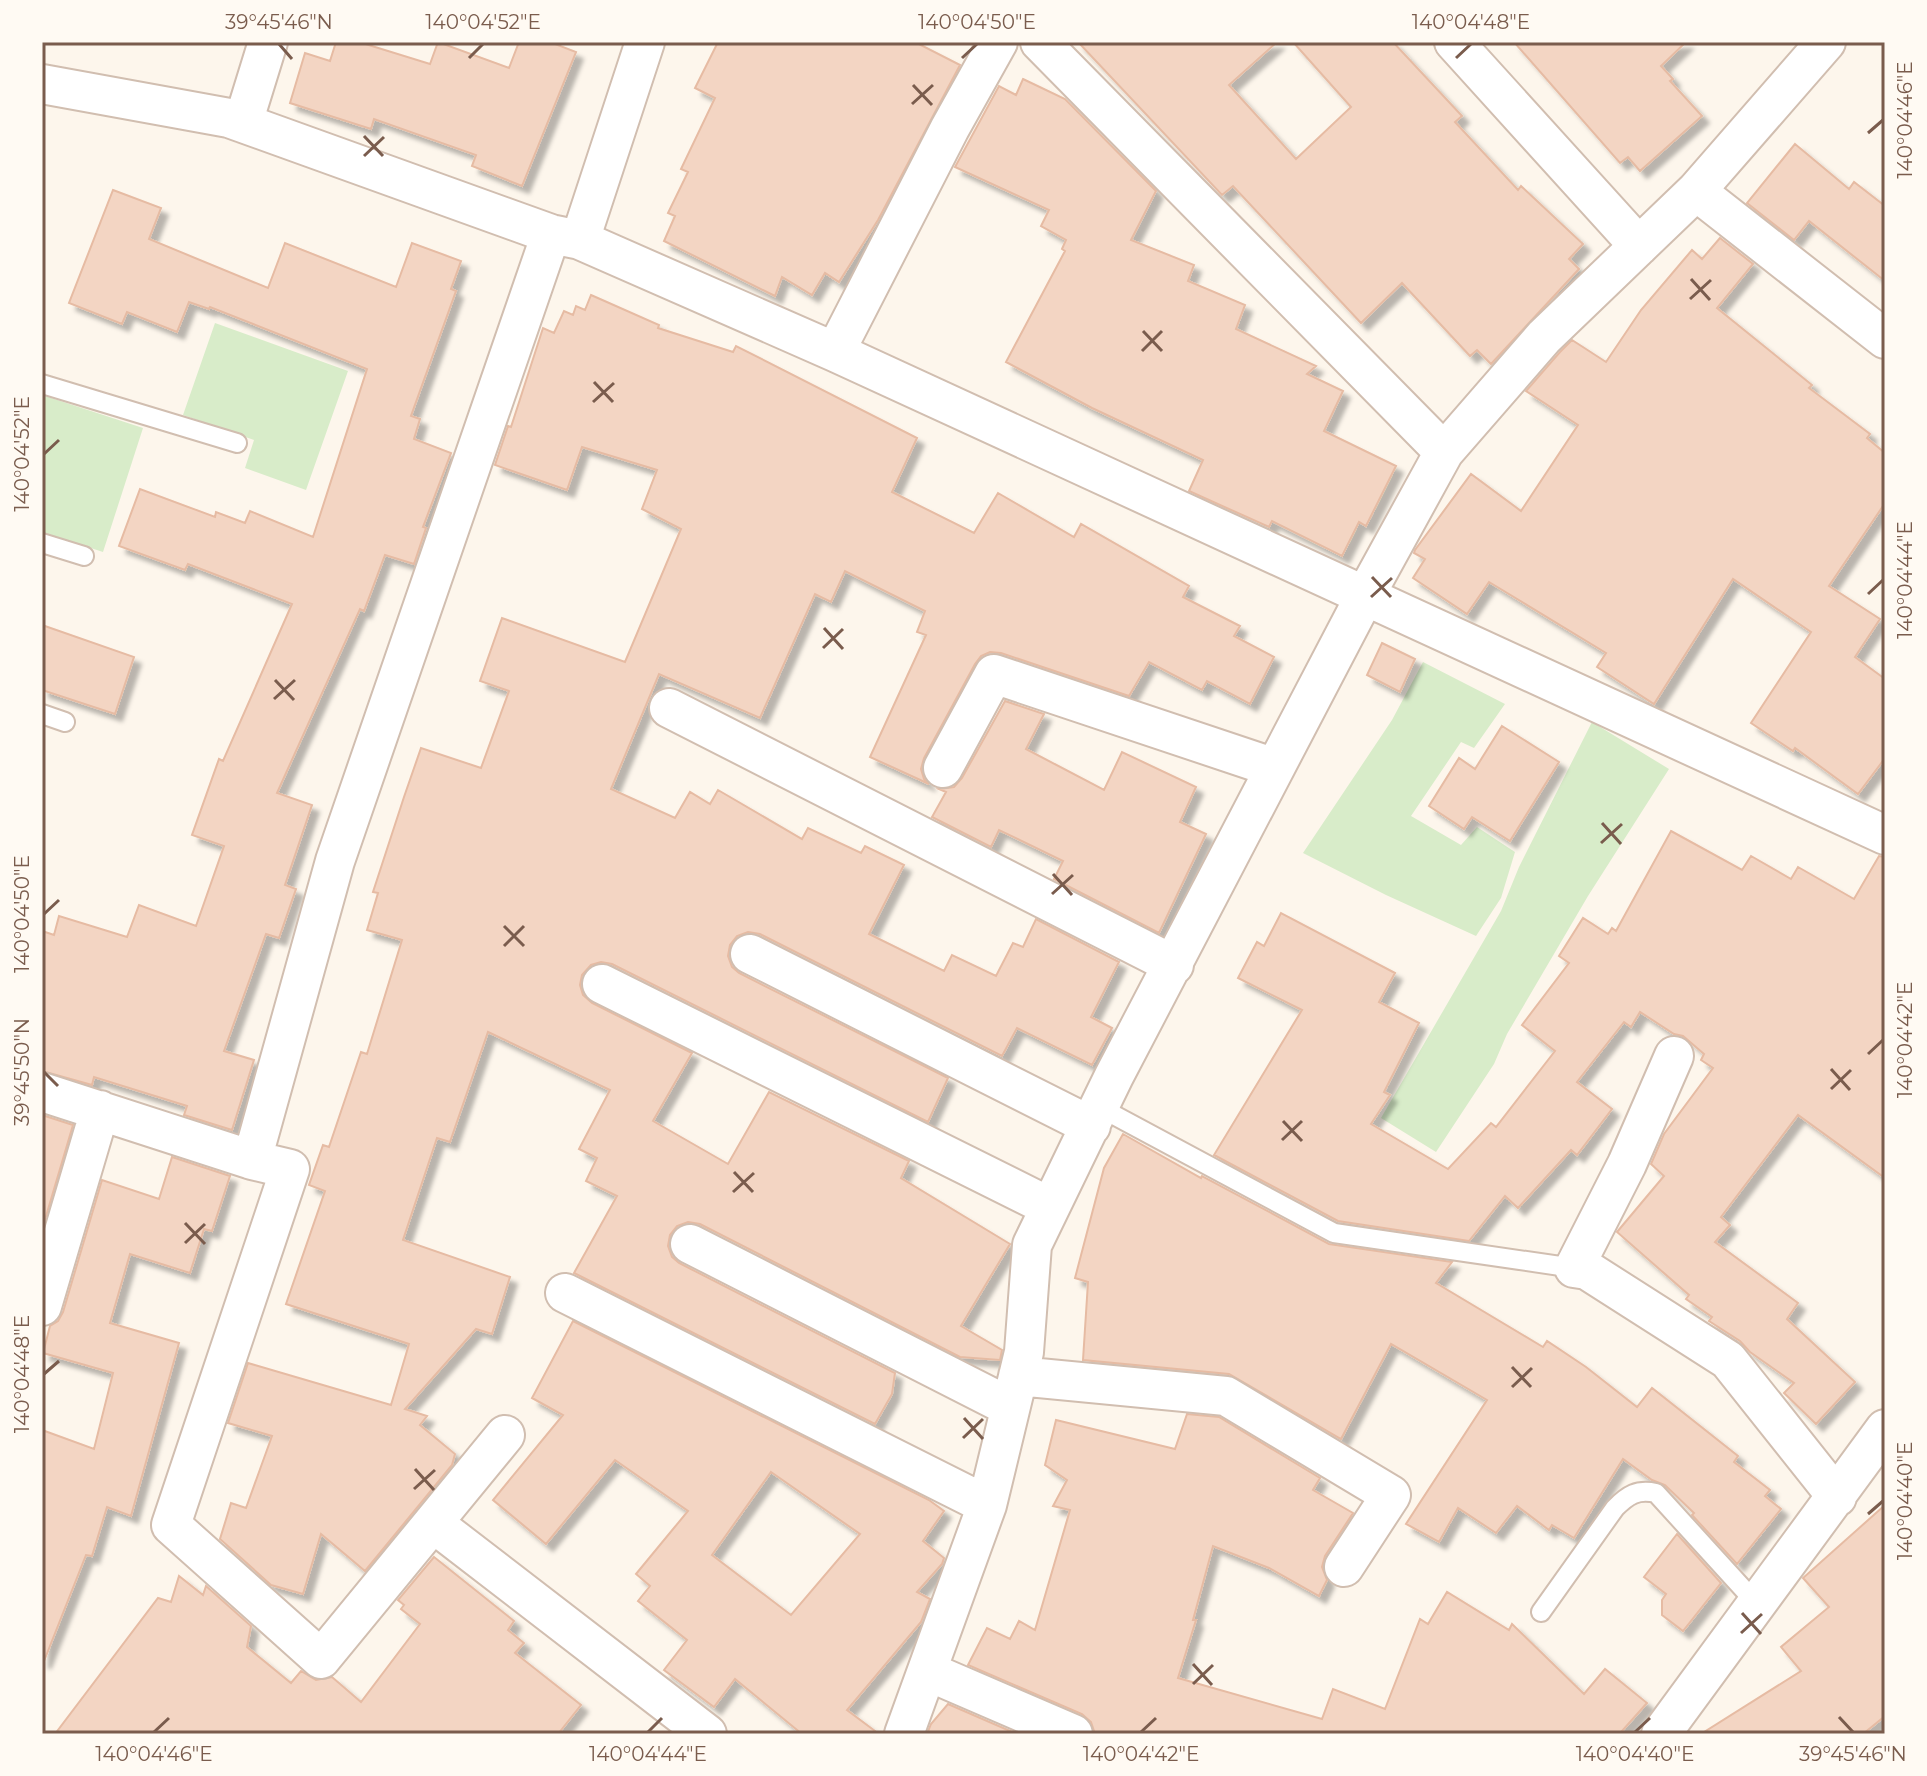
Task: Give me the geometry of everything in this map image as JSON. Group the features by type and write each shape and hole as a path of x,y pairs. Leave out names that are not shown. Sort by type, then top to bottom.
{"street":[{"path":"243,123 268,42"},
{"path":"252,1160 335,861 565,237 645,42"},
{"path":"835,352 950,128 998,42"},
{"path":"1040,42 1444,452"},
{"path":"1454,42 1639,246"},
{"path":"904,1734 987,1505 1024,1352 1032,1245 1095,1116 1366,594 1444,452 1544,337 1696,191 1826,42"},
{"path":"42,84 229,118 565,237 835,352 1885,835"},
{"path":"1696,191 1885,339"},
{"path":"943,768 994,674 1275,768"},
{"path":"669,708 1174,965"},
{"path":"750,954 1095,1116"},
{"path":"602,984 1050,1207"},
{"path":"1674,1056 1627,1164 1574,1268 1587,1270 1728,1360 1837,1497"},
{"path":"42,1092 252,1160 290,1169 171,1525 321,1659 505,1435"},
{"path":"42,1306 100,1110"},
{"path":"690,1244 1014,1392 1226,1396 1391,1495 1344,1567"},
{"path":"565,1293 987,1505"},
{"path":"1670,1729 1885,1429"},
{"path":"433,1523 707,1734"},
{"path":"927,1671 1073,1734"}],"lane":[{"path":"42,384 237,443"},
{"path":"42,543 84,556"},
{"path":"42,714 65,722"},
{"path":"1095,1116 1334,1233 1574,1268"},
{"path":"1541,1612 1615,1508 1629,1495 1643,1490 1656,1493 1757,1604"}],"green space":[{"path":"215,323 348,371 306,490 245,468 254,440 183,415"},
{"path":"42,395 143,428 103,552 42,532"},
{"path":"1423,662 1505,704 1474,748 1461,742 1411,816 1461,845 1477,827 1515,852 1501,898 1476,936 1303,853 1392,720"},
{"path":"1592,722 1669,769 1588,896 1507,1034 1494,1064 1436,1152 1381,1118 1501,911 1519,867"}],"building":[{"path":"336,42 359,42 430,64 438,42 509,68 519,42 550,42 576,52 522,186 472,166 476,155 374,119 371,129 290,103 305,53 330,61"},
{"path":"718,42 915,42 960,65 878,220 839,282 825,273 812,295 782,277 775,296 664,241 675,216 668,213 688,172 681,169 715,98 695,88"},
{"path":"1078,42 1277,42 1229,85 1296,159 1351,107 1293,42 1393,42 1462,116 1455,122 1518,190 1521,186 1583,244 1569,259 1579,269 1491,364 1477,350 1470,356 1402,283 1361,323 1233,186 1222,195"},
{"path":"1514,42 1686,42 1661,66 1673,79 1670,81 1702,116 1640,171 1628,157 1620,163"},
{"path":"1023,79 1065,99 1156,191 1131,240 1194,265 1188,281 1245,305 1236,329 1316,366 1307,374 1343,391 1324,431 1396,466 1366,526 1359,522 1342,556 1272,521 1269,527 1189,491 1203,460 1092,408 1006,362 1065,251 1062,249 1066,240 1041,226 1049,210 955,167 999,86 1016,95"},
{"path":"1795,144 1849,189 1854,182 1885,206 1885,281 1809,221 1794,240 1747,203"},
{"path":"113,190 161,208 149,239 268,288 285,243 396,287 412,243 461,261 451,289 456,291 411,416 420,419 414,439 451,453 423,527 426,528 414,564 385,555 364,611 360,609 277,793 312,805 285,885 296,889 279,938 266,934 224,1051 254,1060 232,1130 184,1115 187,1106 94,1077 92,1085 42,1071 42,931 54,935 59,916 127,937 139,905 196,926 224,846 192,835 219,759 223,761 292,604 188,564 185,570 119,546 140,489 215,517 216,512 245,523 250,511 313,537 367,369 210,307 189,302 177,332 127,312 122,324 69,303"},
{"path":"1720,238 1753,264 1717,308 1812,385 1809,388 1870,434 1867,438 1885,453 1885,503 1829,586 1880,619 1855,657 1885,679 1885,758 1858,794 1795,748 1793,751 1751,723 1811,632 1733,579 1654,704 1597,667 1606,653 1489,582 1467,614 1413,578 1425,559 1414,553 1415,550 1471,474 1521,511 1578,425 1526,391 1560,352 1572,340 1606,362 1641,310 1692,250 1702,259"},
{"path":"591,295 659,325 658,328 733,352 736,346 917,438 892,492 974,533 998,493 1074,537 1081,524 1189,586 1183,597 1240,626 1234,636 1274,657 1250,704 1207,681 1202,690 1149,662 1129,696 990,652 981,656 975,664 924,758 921,769 929,784 870,757 926,635 917,632 925,611 845,571 831,602 815,594 760,718 659,674 611,789 675,818 690,792 710,804 718,790 802,839 808,828 861,853 865,846 904,865 869,934 944,971 952,955 996,976 1013,943 1023,947 1036,919 1119,962 1091,1017 1112,1028 1092,1065 1017,1028 1002,1056 760,934 748,932 737,936 730,945 728,956 732,967 739,973 948,1078 928,1122 612,964 601,962 591,965 582,975 580,985 583,995 592,1003 692,1053 653,1121 728,1164 769,1092 909,1161 901,1178 1010,1244 961,1326 1002,1350 1000,1360 960,1357 700,1224 688,1222 677,1226 670,1235 668,1246 672,1257 679,1263 895,1373 892,1394 875,1424 574,1273 617,1196 586,1181 597,1158 579,1149 610,1090 488,1032 450,1142 437,1138 403,1240 510,1277 492,1334 476,1329 405,1409 427,1416 420,1425 455,1454 452,1465 365,1571 321,1534 303,1594 271,1585 220,1539 231,1503 246,1508 272,1436 228,1423 248,1363 391,1405 409,1344 286,1304 325,1191 309,1185 323,1145 329,1147 361,1052 367,1054 402,940 367,930 378,893 373,892 421,748 481,768 509,691 480,681 502,618 625,662 681,529 642,509 657,470 582,447 567,490 495,465 508,426 511,427 543,328 554,333 564,311 573,315 576,306 585,310"},
{"path":"42,625 134,657 115,714 42,690"},
{"path":"1382,643 1415,659 1400,692 1367,675"},
{"path":"1005,701 1044,714 1026,749 1104,790 1122,752 1196,787 1180,822 1206,834 1159,933 1054,879 1063,861 999,830 991,847 932,817 946,792 939,789 954,787 962,778"},
{"path":"1502,726 1559,762 1510,841 1472,817 1464,829 1429,806 1459,758 1475,769"},
{"path":"1671,831 1742,870 1751,856 1791,879 1798,867 1854,899 1879,856 1885,857 1885,1178 1798,1115 1721,1217 1730,1225 1715,1242 1798,1303 1787,1319 1855,1382 1816,1424 1784,1393 1794,1383 1709,1321 1712,1317 1686,1299 1689,1295 1617,1232 1664,1176 1651,1164 1664,1134 1713,1068 1701,1060 1704,1054 1683,1036 1674,1034 1640,1012 1631,1027 1624,1022 1577,1082 1612,1109 1577,1155 1571,1150 1518,1208 1505,1196 1469,1241 1338,1221 1214,1155 1302,1010 1238,978 1257,942 1264,946 1281,913 1395,973 1379,1002 1419,1023 1384,1092 1390,1095 1371,1124 1448,1169 1491,1123 1496,1127 1555,1051 1522,1025 1569,963 1559,956 1583,918 1608,934 1612,928 1616,931"},
{"path":"42,1115 73,1125 44,1223 42,1222"},
{"path":"1123,1134 1329,1244 1452,1262 1436,1283 1543,1347 1547,1341 1637,1407 1652,1388 1738,1456 1734,1462 1770,1490 1765,1496 1781,1509 1737,1564 1692,1515 1694,1513 1665,1485 1652,1480 1623,1459 1574,1538 1552,1525 1549,1530 1517,1506 1496,1533 1458,1508 1439,1542 1406,1524 1487,1400 1391,1344 1341,1439 1229,1374 1083,1360 1088,1282 1075,1278 1104,1168"},
{"path":"172,1157 230,1176 212,1231 204,1229 190,1273 130,1254 110,1323 179,1343 131,1516 107,1507 92,1556 86,1555 42,1661 42,1430 94,1449 113,1373 43,1353 50,1326 58,1321 63,1312 102,1180 159,1199"},
{"path":"573,1321 929,1500 944,1511 923,1541 944,1558 917,1592 930,1599 921,1622 847,1710 879,1734 802,1734 735,1679 714,1707 664,1670 687,1640 638,1601 650,1586 636,1574 688,1511 615,1460 546,1544 493,1500 563,1415 532,1398","holes":["771,1472 860,1534 791,1615 712,1555"]},
{"path":"1187,1414 1219,1417 1320,1478 1313,1490 1353,1513 1325,1556 1322,1567 1327,1580 1319,1596 1269,1568 1213,1546 1193,1620 1196,1620 1178,1678 1322,1719 1333,1689 1385,1709 1420,1619 1428,1624 1447,1592 1509,1630 1512,1624 1584,1694 1605,1669 1647,1703 1622,1731 1625,1734 1095,1734 1091,1722 1082,1714 968,1665 987,1628 1010,1639 1019,1621 1035,1630 1070,1510 1053,1506 1067,1480 1045,1465 1056,1420 1175,1449"},
{"path":"1885,1505 1885,1716 1863,1734 1701,1734 1801,1671 1781,1647 1829,1607 1803,1578"},
{"path":"1677,1534 1721,1583 1683,1631 1662,1615 1662,1600 1666,1594 1644,1577"},
{"path":"434,1557 514,1621 508,1630 524,1643 515,1653 581,1705 558,1734 55,1734 158,1598 171,1602 179,1576 203,1595 206,1586 251,1626 247,1647 291,1683 301,1671 316,1680 332,1677 361,1702 420,1624 401,1609 404,1605 398,1600"},
{"path":"948,1704 1017,1734 927,1734 931,1724"}]}
